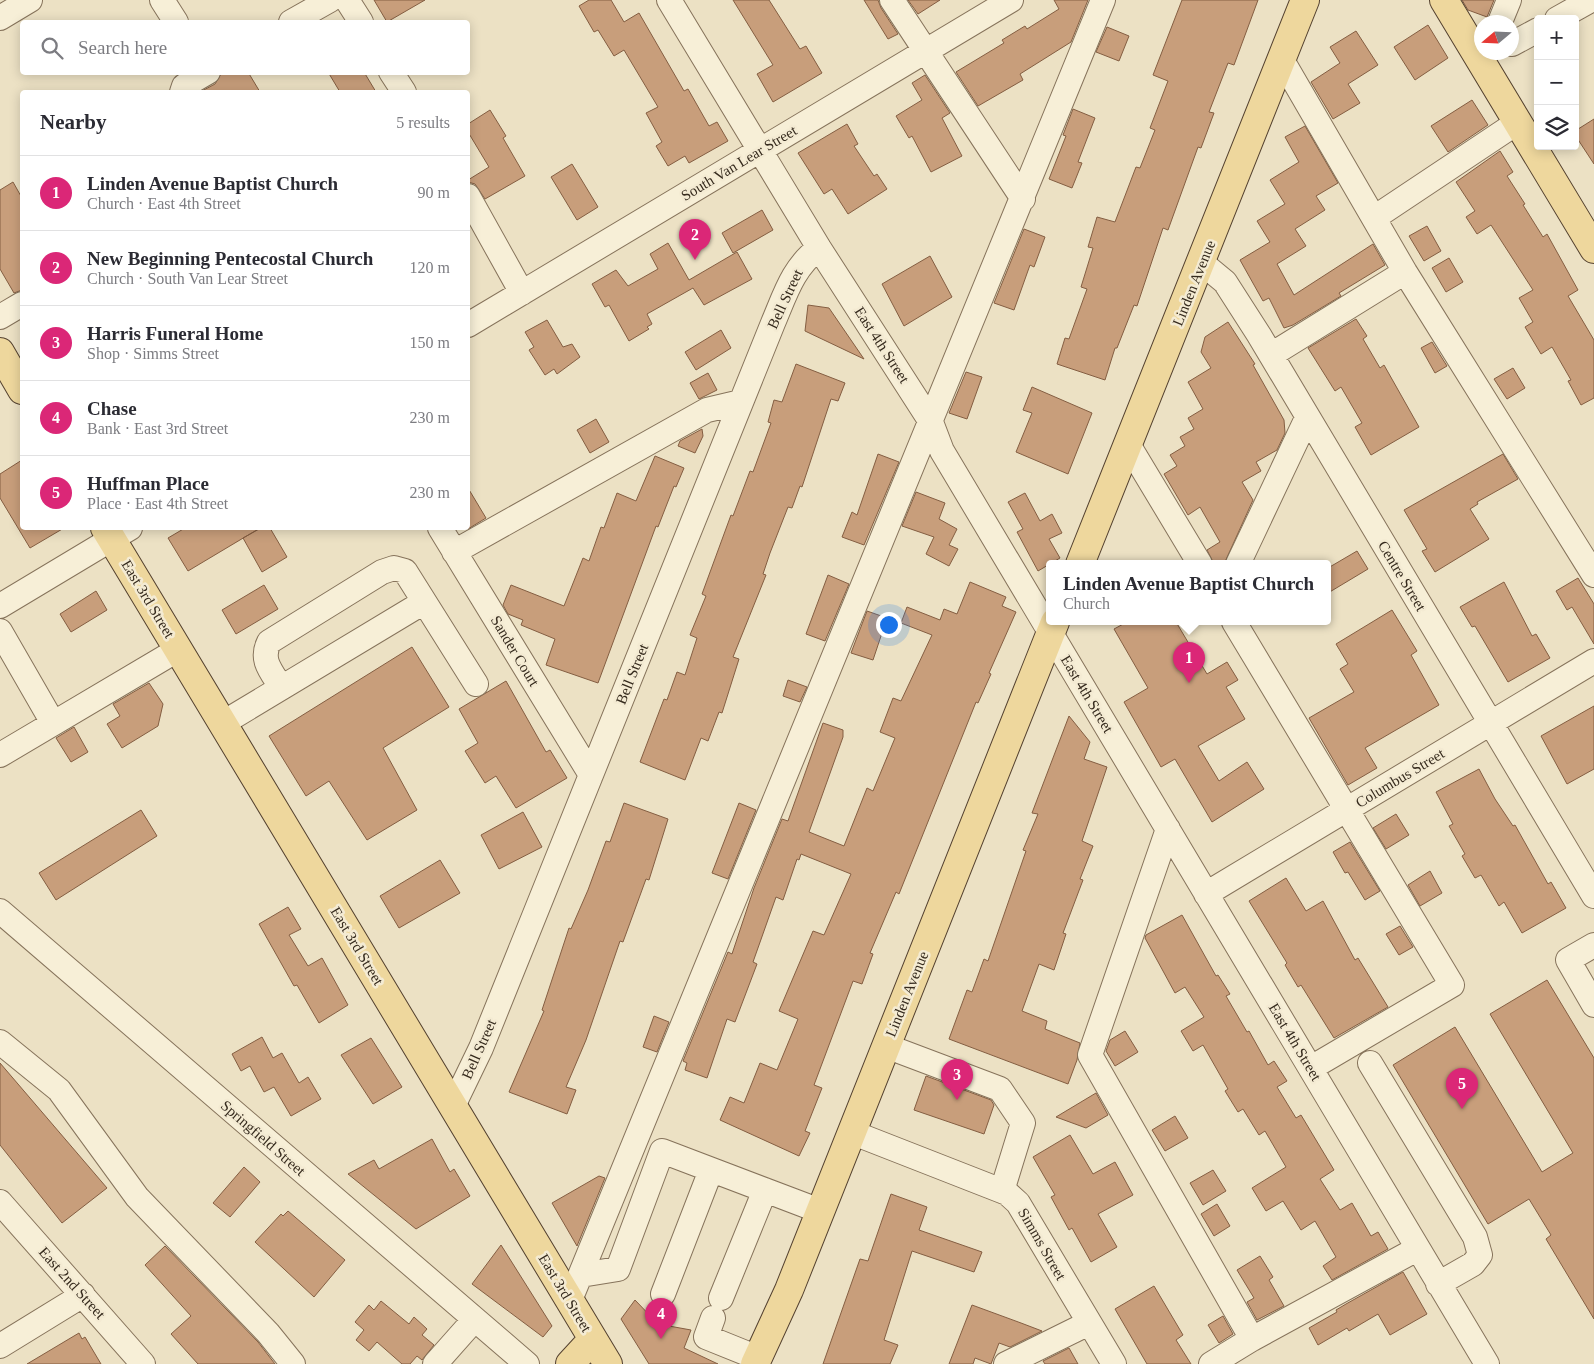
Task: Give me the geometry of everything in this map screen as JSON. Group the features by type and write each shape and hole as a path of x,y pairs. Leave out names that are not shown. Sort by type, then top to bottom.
{"main road":[{"name":"Linden Avenue","path":"1082,560 1202,263 1305,0"},
{"path":"1444,0 1474,44"},
{"path":"1484,60 1518,122 1594,249"},
{"path":"0,352 20,387"},
{"name":"East 3rd Street","path":"116,531 179,649 608,1364"},
{"name":"Linden Avenue","path":"757,1361 852,1132 1048,643 1052,627"},
{"path":"570,1364 593,1339"}],"street":[{"path":"0,18 30,0"},
{"path":"162,0 175,20"},
{"path":"295,20 330,0"},
{"path":"347,0 360,20"},
{"name":"East 4th Street","path":"669,0 819,248 931,422 942,450 1046,617"},
{"path":"892,0 1023,199"},
{"name":"South Van Lear Street","path":"470,325 1011,0"},
{"path":"570,1300 1103,0"},
{"path":"1503,15 1509,0"},
{"path":"1564,15 1591,0"},
{"path":"1519,40 1534,32"},
{"path":"1282,60 1405,272 1594,575"},
{"path":"183,90 184,86 203,75"},
{"path":"394,75 403,90"},
{"path":"1374,218 1518,122"},
{"path":"470,200 522,293"},
{"name":"Bell Street","path":"453,1106 481,1048 741,402 796,271 806,258 819,248"},
{"name":"Centre Street","path":"1202,263 1225,282 1271,355 1594,896"},
{"path":"1271,355 1405,272"},
{"path":"0,317 20,305"},
{"path":"454,552 708,410 741,402"},
{"path":"1240,560 1307,418"},
{"path":"1129,446 1198,560"},
{"name":"Sander Court","path":"441,530 591,775"},
{"path":"0,606 116,531"},
{"path":"281,688 265,661 265,651 269,642 382,572 394,568 405,571 476,684"},
{"path":"223,722 424,602"},
{"path":"1236,625 1452,985 1311,1068"},
{"name":"East 4th Street","path":"1052,627 1206,894 1487,1364"},
{"path":"0,631 53,723"},
{"path":"0,754 179,649"},
{"name":"Columbus Street","path":"1206,894 1594,661"},
{"path":"1168,829 1090,1055 1252,1338"},
{"name":"Springfield Street","path":"0,911 527,1364"},
{"path":"1594,945 1568,960 1594,1005"},
{"path":"0,1042 59,1090 137,1196 268,1333 293,1364"},
{"path":"886,1046 1000,1089 1023,1123 1002,1191"},
{"path":"1370,1064 1475,1237 1479,1248 1480,1255 1473,1264 1438,1284"},
{"name":"Simms Street","path":"852,1132 1002,1191 1018,1203 1114,1364"},
{"path":"581,1275 618,1269 662,1151 820,1211"},
{"path":"663,1294 712,1170"},
{"path":"757,1361 706,1338 765,1190"},
{"name":"East 2nd Street","path":"0,1202 143,1364"},
{"path":"1210,1364 1252,1338 1417,1249"},
{"path":"0,1346 83,1295"},
{"path":"435,1364 474,1320"},
{"path":"1006,1364 1089,1323"}],"building":[{"path":"374,0 425,0 390,20 386,20"},
{"path":"589,0 611,0 624,22 639,13 684,91 688,89 709,126 717,122 728,141 689,163 685,156 668,166 656,146 662,142 646,113 658,107 624,50 614,56 598,30 594,32 579,6"},
{"path":"733,0 769,0 800,49 806,46 822,73 773,102 757,74 773,65"},
{"path":"864,0 878,0 898,34 888,39"},
{"path":"908,0 940,0 918,14"},
{"path":"1054,0 1088,0 1071,42 1020,74 1023,80 978,106 956,72 1004,43 1002,40 1025,26 1027,29 1059,9"},
{"path":"1182,0 1258,0 1234,65 1228,63 1209,112 1214,113 1201,148 1198,147 1168,230 1163,228 1137,306 1134,305 1117,348 1115,348 1105,380 1057,364 1065,338 1069,339 1087,289 1081,287 1093,248 1088,247 1097,217 1115,222 1136,167 1140,168 1155,130 1150,128 1168,81 1153,75"},
{"path":"1462,0 1494,0 1488,15 1482,15 1468,10"},
{"path":"1428,25 1448,58 1415,80 1394,47"},
{"path":"1107,27 1129,36 1119,61 1096,52"},
{"path":"1356,31 1378,65 1348,84 1360,103 1333,119 1311,82 1340,63 1330,47"},
{"path":"220,75 250,75 259,90 204,90 215,84"},
{"path":"330,75 366,75 375,90 339,90"},
{"path":"925,75 950,113 942,118 962,156 931,172 912,136 909,138 896,116 922,100 912,83"},
{"path":"1472,100 1488,125 1448,152 1431,126"},
{"path":"1073,109 1095,118 1078,162 1082,163 1072,188 1049,179 1066,136 1063,135"},
{"path":"490,110 506,136 503,138 525,176 485,199 475,184 470,183 470,179 489,167 470,135 470,123"},
{"path":"1594,119 1594,164 1579,141 1579,128"},
{"path":"847,124 858,144 854,146 874,176 877,174 887,189 848,214 832,189 824,194 798,153"},
{"path":"1305,126 1338,183 1316,196 1325,210 1295,229 1306,246 1277,264 1294,295 1373,244 1385,265 1339,293 1341,296 1293,325 1284,328 1269,298 1263,301 1240,260 1270,242 1257,221 1285,204 1270,180 1299,162 1285,137"},
{"path":"1500,151 1513,172 1507,176 1525,204 1523,205 1543,237 1547,234 1578,290 1568,296 1594,340 1594,398 1581,405 1568,381 1571,380 1552,347 1541,354 1525,327 1533,322 1519,298 1533,290 1491,225 1477,234 1466,217 1475,211 1456,182"},
{"path":"572,164 598,207 577,220 551,177"},
{"path":"13,182 20,194 20,291 14,293 0,269 0,190"},
{"path":"762,210 773,230 733,253 722,233"},
{"path":"1427,226 1441,251 1424,261 1409,236"},
{"path":"1024,229 1045,237 1034,267 1030,265 1014,310 994,303"},
{"path":"668,243 689,280 737,252 752,279 704,305 693,288 647,314 652,324 647,327 649,329 629,341 609,305 605,307 592,284 616,270 628,286 658,269 650,254"},
{"path":"930,256 952,297 904,326 882,284"},
{"path":"1449,258 1463,282 1446,292 1432,268"},
{"path":"808,305 829,308 864,359 805,331"},
{"path":"1356,319 1367,336 1363,339 1380,368 1384,365 1419,427 1371,455 1355,427 1362,423 1341,387 1335,391 1308,348"},
{"path":"547,320 563,347 572,344 580,357 557,374 554,369 545,375 529,350 534,347 525,332"},
{"path":"1228,322 1255,364 1253,365 1284,420 1285,433 1277,450 1256,462 1261,471 1242,482 1253,500 1226,560 1212,560 1207,550 1220,542 1200,507 1188,515 1164,474 1177,466 1170,455 1185,446 1180,437 1194,429 1188,418 1203,409 1188,382 1211,368 1201,352 1205,337"},
{"path":"721,330 731,348 696,370 685,352"},
{"path":"1432,342 1447,366 1435,373 1421,348"},
{"path":"796,364 845,383 838,401 831,399 802,487 800,486 792,508 788,507 770,553 763,574 766,575 733,657 739,659 722,713 719,712 708,741 701,738 685,780 640,762 664,699 667,700 677,672 685,675 697,638 690,635 706,596 702,594 731,515 733,516 750,471 753,472 771,423 768,422 774,400 782,402"},
{"path":"1513,368 1525,388 1507,399 1494,379"},
{"path":"966,372 982,377 967,419 949,413"},
{"path":"708,373 717,390 699,399 690,383"},
{"path":"1032,387 1092,413 1068,474 1016,452 1032,413 1023,410"},
{"path":"596,419 609,442 590,453 577,430"},
{"path":"702,429 703,436 695,453 678,446 680,441"},
{"path":"878,454 899,462 864,545 842,537 852,512 857,515"},
{"path":"1503,454 1518,479 1477,502 1478,504 1470,509 1489,539 1435,572 1422,551 1427,549 1404,510"},
{"path":"655,456 684,468 676,487 674,486 658,527 656,526 598,683 546,665 555,639 521,625 523,620 508,614 503,605 511,585 564,606 583,558 589,561 601,527 604,528 617,493 636,501"},
{"path":"20,461 20,530 61,530 30,548 0,498 0,474"},
{"path":"470,491 486,518 470,528"},
{"path":"916,492 945,503 939,519 957,529 949,545 958,549 949,566 926,554 934,537 902,526"},
{"path":"1025,493 1040,521 1052,514 1062,533 1049,539 1060,558 1057,560 1046,560 1046,566 1038,571 1017,532 1023,529 1008,502"},
{"path":"182,530 257,530 188,571 168,538"},
{"path":"257,530 271,530 287,557 262,572 243,538"},
{"path":"1357,551 1368,569 1331,591 1331,566"},
{"path":"828,575 849,584 825,641 806,634"},
{"path":"1578,578 1594,604 1594,644 1572,607 1567,610 1556,591"},
{"path":"970,582 1006,597 1002,606 1016,612 989,673 991,674 978,703 976,702 899,894 896,892 870,953 873,954 862,984 853,981 814,1085 822,1088 805,1131 810,1133 799,1156 720,1120 730,1097 744,1103 760,1063 777,1070 798,1019 779,1011 813,931 824,935 851,874 801,854 799,860 797,859 783,900 776,897 753,962 757,964 735,1022 727,1019 707,1078 685,1070 687,1063 683,1061 728,952 732,954 754,888 782,819 788,821 823,723 843,730 843,737 809,832 844,846 867,788 873,791 895,738 880,732 893,698 901,701 932,635 901,623 907,607 940,620 944,609 957,614"},
{"path":"1504,582 1532,636 1536,634 1550,658 1508,682 1475,626 1472,627 1460,607"},
{"path":"264,585 278,609 236,634 222,610"},
{"path":"96,591 107,610 71,632 60,614"},
{"path":"1392,610 1417,651 1411,655 1439,705 1365,748 1377,768 1348,785 1309,718 1354,692 1340,669 1348,664 1336,644"},
{"path":"867,611 887,618 873,660 851,653"},
{"path":"1121,625 1178,625 1207,674 1227,662 1238,680 1226,687 1245,719 1198,746 1219,781 1247,762 1264,789 1212,822 1175,759 1161,767 1124,702 1148,688 1114,629"},
{"path":"412,647 449,707 383,748 417,810 367,840 329,781 306,796 269,736"},
{"path":"788,680 807,687 800,702 783,696"},
{"path":"506,681 546,752 550,750 567,778 516,808 496,776 485,783 465,751 478,743 459,709"},
{"path":"149,683 163,704 158,726 122,748 107,724 120,716 113,704"},
{"path":"1594,706 1594,769 1567,784 1541,736"},
{"path":"1069,716 1090,742 1084,759 1107,767 1082,841 1093,846 1080,879 1083,880 1063,933 1066,934 1054,970 1039,964 1022,1011 1047,1021 1045,1029 1080,1043 1077,1060 1068,1084 949,1039 967,990 972,992 984,959 988,961 1026,851 1023,850 1038,814 1032,813"},
{"path":"74,727 88,752 71,762 56,738"},
{"path":"1479,769 1495,799 1513,826 1515,825 1548,884 1551,882 1566,908 1522,933 1504,902 1499,906 1481,875 1475,878 1462,856 1465,854 1449,826 1453,824 1436,792"},
{"path":"624,803 668,819 649,880 646,879 623,942 620,941 586,1040 566,1087 576,1090 567,1114 509,1092 544,1011 542,1010 569,928 571,929 588,890 606,841 610,842"},
{"path":"739,803 756,810 728,879 712,873"},
{"path":"141,810 157,836 56,900 39,873"},
{"path":"523,812 542,847 499,869 481,835"},
{"path":"1396,814 1409,835 1386,849 1373,828"},
{"path":"1350,842 1380,891 1365,900 1348,872 1345,873 1333,852"},
{"path":"440,860 460,893 399,928 380,896"},
{"path":"1430,871 1442,893 1420,906 1408,885"},
{"path":"1286,878 1306,911 1323,901 1355,960 1358,958 1388,1007 1334,1038 1301,985 1298,987 1285,965 1287,963 1249,901"},
{"path":"288,907 301,929 289,935 308,966 322,958 348,1005 319,1023 297,985 294,986 259,924"},
{"path":"1182,915 1216,976 1218,975 1230,994 1226,996 1247,1032 1249,1031 1268,1065 1274,1061 1287,1081 1277,1087 1296,1118 1301,1115 1334,1170 1320,1179 1340,1210 1352,1203 1371,1236 1378,1232 1388,1249 1332,1280 1323,1266 1336,1257 1315,1221 1301,1230 1283,1201 1266,1211 1252,1188 1286,1167 1265,1131 1259,1135 1243,1109 1238,1112 1225,1091 1228,1089 1203,1045 1193,1051 1181,1031 1204,1017 1185,987 1175,993 1145,938 1146,935"},
{"path":"1400,926 1413,947 1399,955 1386,934"},
{"path":"1547,980 1594,1058 1594,1319 1546,1239 1551,1235 1529,1199 1488,1224 1393,1065 1455,1027 1542,1172 1573,1153 1490,1014"},
{"path":"654,1016 669,1022 657,1052 643,1047"},
{"path":"1125,1031 1138,1052 1115,1066 1106,1051 1110,1040"},
{"path":"262,1037 273,1058 282,1053 299,1083 308,1077 321,1099 291,1116 274,1087 264,1092 250,1066 241,1071 232,1054"},
{"path":"371,1038 402,1087 373,1104 341,1055"},
{"path":"0,1063 107,1188 62,1223 0,1145"},
{"path":"926,1076 991,1100 994,1105 984,1134 914,1110"},
{"path":"1096,1093 1108,1115 1086,1128 1056,1117"},
{"path":"1175,1116 1188,1138 1165,1151 1152,1130"},
{"path":"1070,1135 1093,1174 1115,1162 1133,1195 1098,1214 1117,1247 1091,1262 1072,1228 1069,1230 1051,1197 1055,1195 1033,1157"},
{"path":"432,1139 450,1172 454,1169 470,1196 416,1229 348,1174 374,1160 379,1169"},
{"path":"244,1167 260,1182 230,1217 213,1203"},
{"path":"1213,1170 1226,1191 1203,1205 1190,1183"},
{"path":"599,1176 605,1178 577,1246 552,1203"},
{"path":"891,1194 927,1207 919,1230 982,1252 974,1272 912,1251 884,1340 898,1345 890,1364 823,1364 860,1259 868,1261"},
{"path":"1217,1204 1230,1226 1214,1236 1201,1214"},
{"path":"288,1211 345,1260 314,1297 255,1242 281,1214 283,1216"},
{"path":"501,1245 552,1326 543,1337 472,1284"},
{"path":"165,1246 258,1342 275,1364 198,1364 171,1334 191,1316 145,1265"},
{"path":"1260,1256 1273,1277 1269,1280 1284,1306 1257,1320 1247,1302 1254,1298 1237,1270"},
{"path":"1403,1272 1427,1314 1390,1335 1378,1314 1349,1331 1347,1328 1318,1345 1309,1328 1337,1312 1336,1310 1346,1304"},
{"path":"1154,1286 1183,1335 1176,1340 1191,1364 1147,1364 1115,1309"},
{"path":"635,1300 658,1324 691,1330 684,1348 718,1364 649,1364 621,1319"},
{"path":"381,1301 409,1324 414,1317 427,1329 422,1335 434,1345 422,1360 417,1356 410,1364 402,1364 377,1342 369,1351 356,1340 364,1330 355,1322 369,1305 374,1310"},
{"path":"972,1305 1042,1331 1010,1347 999,1343 991,1364 975,1358 973,1364 949,1364"},
{"path":"1223,1316 1233,1334 1219,1343 1208,1325"},
{"path":"79,1333 82,1339 85,1337 101,1364 27,1364"},
{"path":"1069,1348 1078,1364 1045,1364 1043,1361"}],"place":[{"name":"New Beginning Pentecostal Church","path":"695,260"},
{"name":"Linden Avenue Baptist Church","path":"1189,683"},
{"name":"Harris Funeral Home","path":"957,1100"},
{"name":"Huffman Place","path":"1462,1109"},
{"name":"Chase","path":"661,1339"}]}
